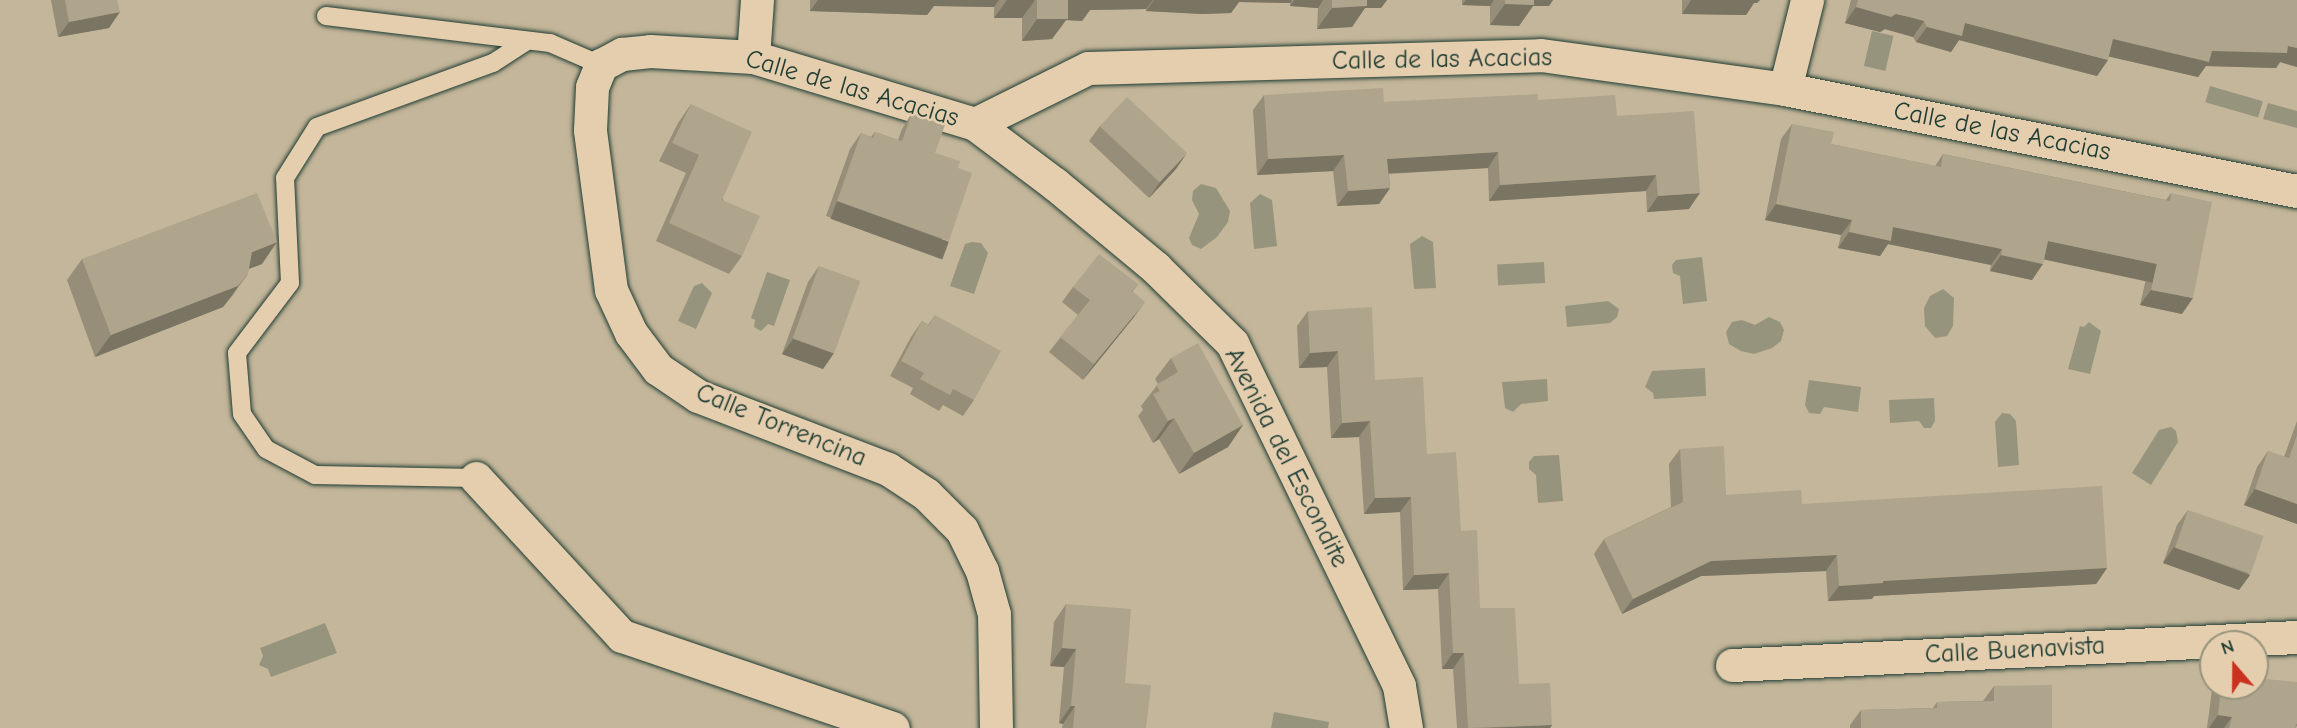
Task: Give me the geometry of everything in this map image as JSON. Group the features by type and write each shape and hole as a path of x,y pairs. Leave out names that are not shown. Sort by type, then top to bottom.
{"street":[{"path":"753,57 757,0"},
{"path":"1785,89 1807,0"},
{"name":"Calle de las Acacias","path":"601,65 622,54 650,51 753,57 975,124 1088,68 1541,55 1785,89 2297,191"},
{"name":"Calle Torrencina","path":"601,65 592,87 590,130 611,290 631,333 658,369 698,396 888,469 926,494 962,530 982,571 994,614 996,728"},
{"name":"Avenida del Escondite","path":"975,124 1055,184 1156,268 1232,343 1399,686 1406,728"},
{"path":"476,478 622,636 893,728"},
{"name":"Calle Buenavista","path":"1732,665 2297,637"}],"lane":[{"path":"326,16 550,43 601,65"},
{"path":"476,478 315,475 266,449 242,414 237,353 290,283 285,178 317,127 493,63 527,41"}],"shaded area":[{"path":"0,0 2297,0 2297,728 0,728"},
{"path":"1872,31 1893,36 1885,71 1864,66"},
{"path":"2210,86 2263,101 2258,118 2205,102"},
{"path":"2268,103 2297,111 2297,128 2263,119"},
{"path":"1201,184 1216,188 1230,211 1228,222 1217,237 1201,249 1192,245 1189,238 1199,214 1192,200 1193,191"},
{"path":"1260,194 1272,200 1277,246 1254,249 1250,203"},
{"path":"1422,236 1433,242 1436,288 1414,289 1410,244"},
{"path":"981,243 988,253 974,294 950,286 965,244"},
{"path":"1702,257 1707,301 1683,304 1680,276 1673,273 1672,265 1676,260"},
{"path":"1544,262 1545,283 1498,285 1497,264"},
{"path":"767,272 790,280 774,326 768,324 761,331 754,327 755,320 751,318"},
{"path":"702,283 712,293 696,329 678,321 694,286"},
{"path":"1943,289 1954,298 1953,326 1947,336 1935,338 1925,326 1924,308 1930,296"},
{"path":"1608,301 1619,309 1617,317 1610,323 1567,327 1565,306"},
{"path":"1769,317 1780,322 1784,330 1781,341 1772,348 1754,354 1729,344 1726,332 1732,322 1742,320 1755,325"},
{"path":"2089,322 2101,331 2090,374 2068,369 2080,326 2084,327"},
{"path":"1705,368 1706,396 1654,399 1653,393 1645,387 1652,371"},
{"path":"1547,379 1548,401 1521,404 1513,412 1505,408 1502,382"},
{"path":"1809,380 1861,387 1858,412 1824,407 1820,414 1809,413 1805,405"},
{"path":"1934,398 1935,421 1931,428 1924,428 1919,421 1890,423 1889,400"},
{"path":"2002,413 2010,414 2016,421 2019,465 1998,467 1995,422"},
{"path":"2171,427 2176,431 2178,442 2151,485 2132,473 2159,430"},
{"path":"1559,455 1563,501 1538,503 1536,475 1529,469 1529,462 1534,456"},
{"path":"325,623 337,653 271,677 268,669 259,665 263,656 260,648"},
{"path":"1274,712 1329,722 1328,728 1271,728"}],"building":[{"path":"65,0 117,0 120,12 69,22"},
{"path":"1037,0 1068,0 1068,19 1037,19"},
{"path":"1332,0 1367,0 1367,6 1332,8"},
{"path":"1505,0 1534,0 1534,5 1505,4"},
{"path":"1858,0 2297,0 2297,48 2288,46 2287,53 2212,51 2209,62 2113,39 2108,60 1965,23 1962,36 1927,27 1924,21 1910,17 1896,14 1891,17 1856,7"},
{"path":"1383,88 1384,102 1538,94 1538,100 1615,95 1617,116 1694,111 1700,193 1658,196 1656,175 1500,185 1498,152 1387,159 1390,188 1348,191 1344,155 1268,159 1264,95"},
{"path":"1127,97 1187,153 1160,182 1100,126"},
{"path":"691,104 752,132 722,200 760,216 742,256 669,223 699,155 672,143"},
{"path":"912,113 945,125 935,153 960,161 958,168 972,173 949,241 837,201 861,133 873,138 875,132 902,141"},
{"path":"1792,124 1834,132 1831,144 1941,167 1943,154 2170,201 2171,193 2212,202 2193,298 2151,290 2157,264 2048,241 2043,264 2001,255 2002,249 1893,227 1891,241 1849,232 1852,220 1776,204"},
{"path":"257,193 277,242 252,252 248,274 238,286 111,335 82,259"},
{"path":"1099,254 1138,284 1132,291 1145,302 1094,364 1060,337 1090,300 1073,287"},
{"path":"819,266 860,281 834,353 793,338"},
{"path":"1372,307 1375,380 1423,377 1427,454 1456,452 1461,531 1477,530 1480,608 1515,608 1519,684 1550,683 1552,725 1468,728 1464,653 1453,653 1449,573 1414,575 1411,497 1375,498 1370,421 1342,423 1338,351 1310,353 1308,311"},
{"path":"935,315 1001,351 974,400 953,389 950,395 920,379 924,373 901,361 922,321 929,325"},
{"path":"1198,343 1243,425 1194,453 1174,418 1168,421 1153,394 1160,391 1156,385 1178,372 1171,358"},
{"path":"2297,435 2297,504 2255,489 2268,451 2289,458"},
{"path":"1724,446 1726,495 1801,490 1802,504 2102,486 2107,568 1839,586 1837,555 1711,561 1633,599 1604,539 1683,502 1680,449"},
{"path":"2188,510 2264,536 2251,574 2175,548"},
{"path":"1066,604 1131,609 1125,683 1151,685 1146,728 1073,728 1075,706 1071,706 1076,649 1062,648"},
{"path":"2269,679 2297,682 2295,728 2229,728 2232,717 2218,715 2220,700 2269,700"},
{"path":"2052,685 2052,728 1861,728 1861,710 1937,708 1937,702 1994,701 1994,686"}]}
